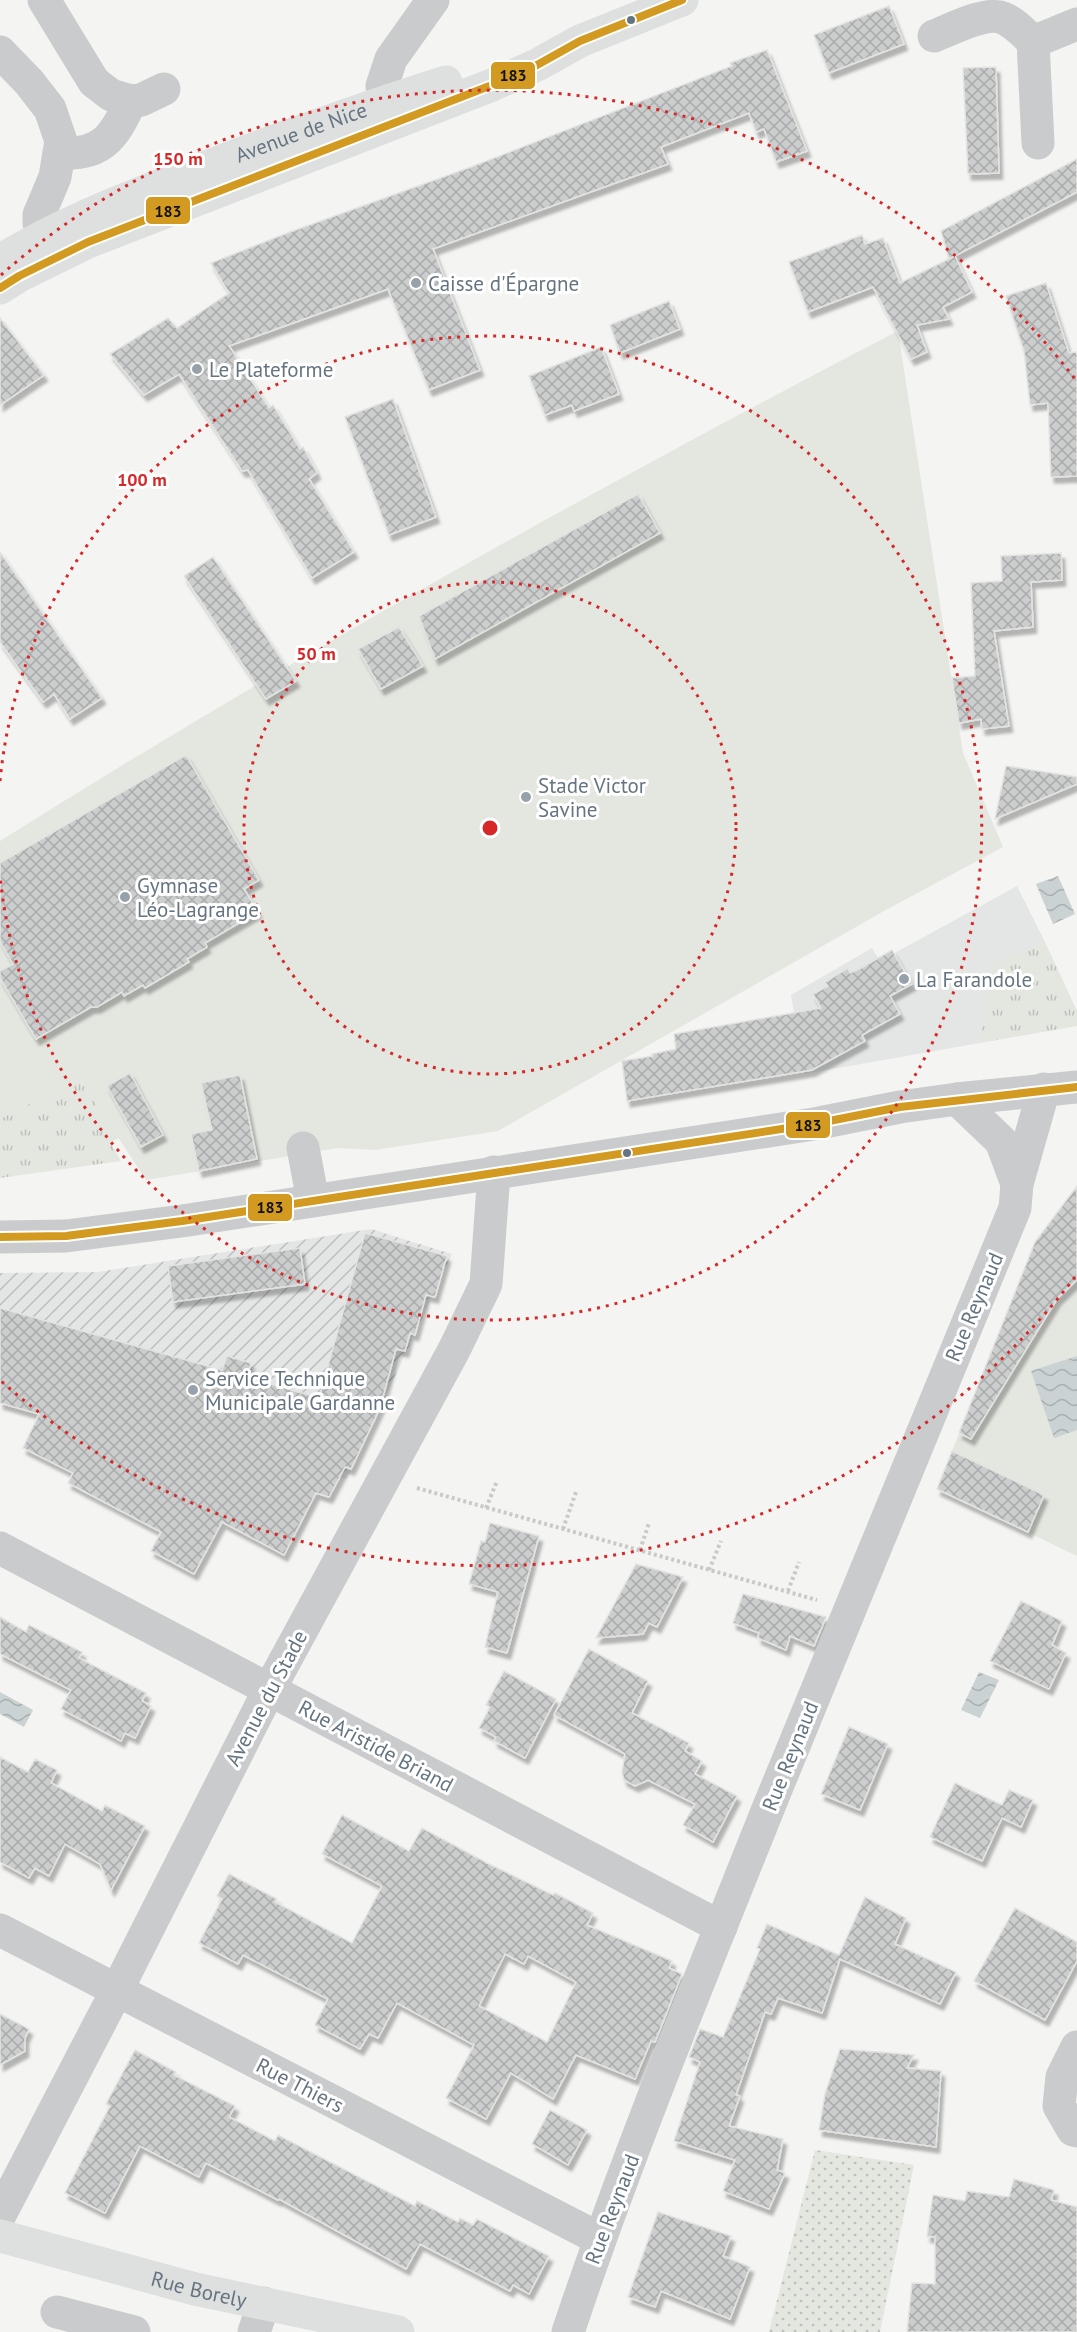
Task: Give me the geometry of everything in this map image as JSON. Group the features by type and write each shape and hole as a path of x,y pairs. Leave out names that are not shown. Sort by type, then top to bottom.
{"main road":[{"name":"Avenue de Nice","path":"0,261 45,234 232,157 385,101 580,41 682,0"},
{"name":"Avenue de Nice","path":"0,288 19,276 88,242 492,85 537,65 580,41"},
{"name":"Rue Borely","path":"0,2236 195,2289 259,2318 398,2332"}],"street":[{"path":"44,0 94,82 111,95 131,101 141,100 164,89"},
{"path":"385,101 382,87 391,59 432,0"},
{"path":"934,36 984,16 1001,16 1016,25 1033,42 1038,143"},
{"path":"1033,42 1077,24"},
{"path":"0,52 29,82 50,110 61,141 55,177 39,215 39,224 45,234"},
{"path":"59,153 78,154 94,150 113,135 131,101"},
{"path":"0,1237 66,1236 814,1124 900,1107 1077,1087"},
{"name":"Rue Reynaud","path":"568,2332 600,2240 720,1927 924,1424 1015,1208 1017,1184 1044,1089"},
{"name":"Rue Reynaud","path":"957,1099 1001,1141 1017,1184"},
{"path":"303,1148 313,1200"},
{"name":"Avenue du Stade","path":"0,2215 269,1690 454,1350 486,1284 494,1172"},
{"name":"Rue Aristide Briand","path":"0,1548 720,1927"},
{"name":"Rue Thiers","path":"0,1930 600,2240"},
{"path":"1077,2047 1062,2077 1059,2106 1073,2130 1077,2131"},
{"path":"57,2312 134,2332"}],"path":[{"path":"384,1479 849,1608"},
{"path":"486,1508 497,1481"},
{"path":"563,1529 576,1492"},
{"path":"640,1550 649,1523"},
{"path":"709,1570 720,1541"},
{"path":"788,1591 799,1562"}],"shaded area":[{"name":"La Farandole","path":"1017,886 1046,944 992,963 980,1043 804,1074 791,995 872,948 880,961"},
{"path":"371,1229 452,1254 347,1479 0,1382 0,1273 98,1272"}],"green space":[{"name":"Stade Victor Savine","path":"898,331 963,753 1003,847 884,911 498,1131 375,1150 338,1148 146,1180 79,1078 0,1119 0,841 220,706 443,577 670,452"},
{"path":"1046,944 1077,1011 1077,1026 980,1043 992,962"},
{"path":"79,1078 119,1138 110,1142 121,1161 0,1178 0,1119"},
{"path":"1077,1192 1077,1556 937,1489 1035,1242"},
{"path":"815,2150 914,2165 880,2332 769,2332"}],"water":[{"path":"1058,876 1075,914 1053,924 1036,884"},
{"path":"1077,1356 1077,1430 1054,1438 1031,1371"},
{"path":"979,1672 999,1680 980,1718 961,1710"},
{"path":"0,1692 33,1710 24,1727 0,1714"}],"building":[{"path":"889,6 904,44 829,73 814,35"},
{"path":"767,50 807,151 776,162 764,129 756,132 749,113 661,147 668,164 433,249 480,370 429,390 388,289 229,346 269,408 273,405 300,449 303,447 317,473 309,479 354,552 312,578 248,470 242,471 179,374 144,395 110,354 168,318 177,328 229,293 211,263 471,167 732,66 730,63"},
{"path":"996,67 999,173 968,174 963,68"},
{"path":"1077,159 1077,192 949,259 941,231"},
{"path":"862,235 865,244 883,238 900,283 955,256 972,292 943,307 949,319 917,325 927,352 911,359 873,287 808,312 789,262"},
{"path":"1046,283 1069,353 1077,352 1077,476 1051,477 1048,403 1030,405 1024,351 1006,296"},
{"path":"669,301 680,329 620,353 610,325"},
{"path":"0,318 44,375 0,405"},
{"path":"601,347 619,394 574,411 572,405 545,415 529,376"},
{"path":"393,399 436,517 389,535 345,417"},
{"path":"638,494 660,533 435,659 419,616"},
{"path":"0,552 102,698 70,719 54,694 43,702 0,642"},
{"path":"1061,553 1062,580 1031,582 1033,627 994,631 1009,726 982,729 981,719 959,723 952,678 975,676 971,583 1002,581 1001,556"},
{"path":"213,557 296,681 266,699 184,576"},
{"path":"399,627 423,666 381,689 358,649"},
{"name":"Gymnase Léo-Lagrange","path":"186,755 259,880 244,889 258,912 205,943 207,947 187,959 189,962 145,988 143,985 124,996 122,992 36,1039 0,978 0,971 13,964 0,941 0,863"},
{"path":"1006,766 1077,777 1077,784 995,819"},
{"path":"892,950 912,984 890,996 900,1014 862,1035 865,1041 812,1070 627,1101 622,1061 653,1056 652,1054 676,1049 674,1034 821,1008 813,994 828,986 825,982 848,968 850,973 861,968"},
{"path":"130,1073 163,1135 141,1147 107,1086"},
{"path":"240,1075 257,1159 199,1171 191,1134 212,1130 201,1083"},
{"path":"1077,1186 1077,1280 1057,1299 971,1439 959,1433 1035,1242"},
{"path":"365,1233 447,1256 435,1297 426,1295 415,1335 410,1333 405,1351 396,1349 380,1408 351,1469 345,1467 329,1497 316,1493 284,1555 222,1522 194,1574 151,1551 161,1532 68,1483 73,1473 23,1448 39,1414 0,1403 0,1308 222,1370 227,1356 251,1363 247,1377 319,1398"},
{"path":"300,1248 305,1284 173,1302 168,1266"},
{"path":"952,1451 1044,1495 1028,1532 937,1489"},
{"path":"490,1523 539,1536 507,1653 485,1647 498,1592 469,1584 481,1541 485,1542"},
{"path":"636,1564 683,1577 657,1627 649,1623 643,1634 596,1638"},
{"path":"743,1594 826,1617 814,1646 790,1636 786,1650 758,1638 759,1633 733,1623"},
{"path":"1021,1601 1062,1621 1052,1645 1066,1653 1049,1689 990,1661"},
{"path":"0,1617 26,1632 29,1625 82,1652 79,1658 146,1693 142,1701 151,1706 135,1738 125,1733 121,1741 61,1709 71,1690 0,1654"},
{"path":"589,1649 648,1681 632,1713 689,1743 685,1751 702,1761 695,1774 737,1796 713,1842 683,1825 695,1804 648,1780 635,1786 624,1780 622,1772 625,1754 554,1715"},
{"path":"504,1671 556,1699 525,1758 494,1741 496,1737 479,1728 490,1707 486,1705"},
{"path":"849,1727 888,1744 860,1810 821,1794"},
{"path":"0,1757 28,1772 35,1759 57,1770 51,1783 102,1811 105,1805 145,1826 111,1890 100,1864 65,1844 49,1876 35,1868 29,1878 0,1862"},
{"path":"955,1783 1002,1805 1009,1790 1033,1800 1021,1827 1002,1818 982,1861 930,1837"},
{"path":"342,1815 409,1851 422,1828 487,1863 553,1895 555,1893 593,1913 587,1925 672,1961 669,1968 682,1974 655,2042 651,2041 635,2079 576,2055 553,2099 511,2073 486,2119 446,2098 474,2045 397,2003 378,2038 369,2034 360,2049 315,2025 328,1999 243,1955 238,1964 199,1943 222,1899 217,1896 229,1874 277,1899 275,1902 352,1943 382,1886 322,1854","holes":["505,1954 524,1964 528,1956 576,1982 547,2042 479,2006"]},
{"path":"865,1897 906,1918 895,1944 956,1972 940,2004 840,1959 822,2013 778,1998 771,2014 765,2012 736,2095 740,2096 729,2126 783,2139 777,2170 785,2173 769,2209 723,2191 735,2160 674,2141 700,2062 689,2057 700,2029 723,2037 760,1949 757,1948 767,1924 839,1955"},
{"path":"1015,1908 1077,1942 1077,1961 1045,2020 974,1981"},
{"path":"0,2014 29,2029 25,2038 25,2051 0,2065"},
{"path":"840,2049 914,2055 907,2068 941,2071 936,2147 819,2130 825,2094"},
{"path":"135,2050 176,2072 174,2075 235,2106 229,2117 275,2141 278,2135 415,2206 417,2201 458,2222 460,2218 473,2225 477,2219 549,2256 529,2294 513,2285 510,2291 420,2244 406,2269 279,2199 206,2163 199,2177 140,2146 105,2213 65,2193 110,2106 106,2104"},
{"path":"550,2110 587,2130 568,2165 532,2144"},
{"path":"1014,2179 1054,2190 1051,2200 1077,2207 1077,2332 907,2332 912,2283 935,2284 935,2237 927,2236 933,2195 965,2201 967,2191 1009,2197"},
{"path":"658,2212 731,2236 723,2256 750,2267 730,2319 661,2291 655,2307 628,2297"}],"transit line":[{"name":"183","path":"0,288 19,276 88,242 492,85 537,65 580,41 682,0"},
{"name":"183","path":"0,1237 66,1236 182,1221 814,1124 900,1107 1077,1087"}],"place":[{"name":"Caisse d'Épargne","path":"416,283"},
{"name":"Le Plateforme","path":"197,369"},
{"name":"Stade Victor Savine","path":"526,797"},
{"name":"Gymnase Léo-Lagrange","path":"125,897"},
{"name":"La Farandole","path":"904,979"},
{"name":"Service Technique Municipale Gardanne","path":"193,1390"}]}
